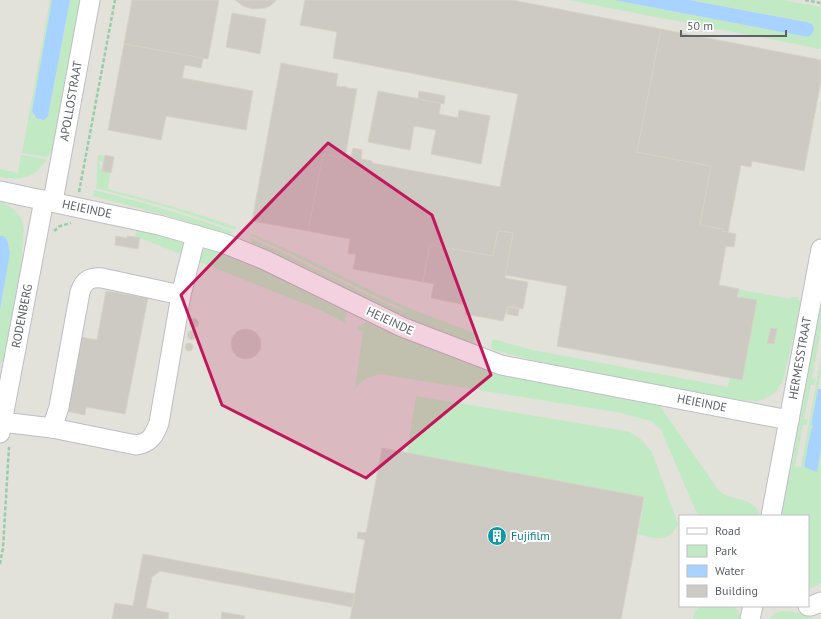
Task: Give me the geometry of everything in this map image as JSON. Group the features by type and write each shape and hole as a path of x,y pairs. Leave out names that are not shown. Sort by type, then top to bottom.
{"street":[{"name":"APOLLOSTRAAT","path":"48,200 90,0"},
{"name":"HEIEINDE","path":"0,191 48,200 159,225 223,243 265,260 402,327 501,365 789,420"},
{"name":"RODENBERG","path":"5,426 48,200"},
{"path":"5,426 52,428 136,445 144,444 150,440 155,434 159,423 180,295 196,235"},
{"name":"HERMESSTRAAT","path":"771,515 821,249"},
{"path":"52,428 59,407 82,285 88,280 102,278 180,295"},
{"path":"809,606 821,602"},
{"path":"750,619 753,607"}],"path":[{"path":"51,236 60,226 73,222 115,0"},
{"path":"805,0 821,3"},
{"path":"0,564 3,548 9,446 5,426"}],"highlighted area":[{"path":"328,143 432,215 491,375 366,478 222,405 181,295"}],"shaded area":[{"path":"0,0 821,0 821,619 0,619"}],"green space":[{"path":"50,0 52,0 32,111 34,116 44,119 48,116 70,0 83,0 53,149 48,157 22,153"},
{"path":"568,0 614,0 808,37 813,33 814,29 811,23 689,0 782,0 821,7 821,49"},
{"path":"21,155 47,159 37,171 27,177 0,177 0,169 18,173"},
{"path":"98,155 105,156 103,162 98,161 102,171 110,173 108,189 204,216 236,227 235,230 173,209 96,188"},
{"path":"94,190 165,209 234,232 227,235 169,216 93,196"},
{"path":"0,202 10,207 19,215 24,231 16,304 5,360 0,364 0,310 10,253 7,239 0,236"},
{"path":"137,227 182,240 183,255 135,237"},
{"path":"252,234 298,254 411,309 477,334 475,341 471,343 395,314 252,245 250,238 403,311 404,309 251,236"},
{"path":"205,247 275,276 346,312 345,323 320,310 197,261"},
{"path":"715,285 791,299 791,297 797,297 801,303 783,381 776,392 764,399 756,401 739,400 556,366 493,350 491,346 493,339 533,350 728,387 736,338"},
{"path":"821,299 821,329 812,378 816,379 814,385 811,385 804,419 808,420 807,425 803,425 795,466 801,467 821,357 821,373 811,425 813,426 811,429 804,467 817,471 821,450 821,583 809,589 809,515 781,515 792,464"},
{"path":"366,322 438,352 493,370 585,392 660,406 719,491 730,497 748,502 753,505 760,515 698,515 661,430 651,421 621,413 380,374 362,381 355,389 363,332 356,329"},
{"path":"416,396 630,432 642,440 652,452 678,524 675,530 666,537 661,538 638,534 645,498 407,453"},
{"path":"699,607 735,607 742,619 693,619 694,613"},
{"path":"783,611 803,614 813,619 770,619 775,613"}],"water":[{"path":"52,0 70,0 48,116 44,120 36,118 32,111"},
{"path":"614,0 689,0 811,23 814,31 808,37"},
{"path":"0,236 7,239 10,253 0,310"},
{"path":"818,389 821,389 821,450 817,472 804,467 811,429 813,426 811,425"}],"building":[{"path":"132,0 219,0 208,59 124,44"},
{"path":"235,0 277,0 265,8 253,9 243,6"},
{"path":"305,0 512,0 661,29 637,152 711,166 700,225 723,229 723,231 736,234 734,247 726,246 719,285 739,289 737,297 757,300 742,380 557,346 567,286 505,275 513,233 498,231 493,256 430,245 423,282 353,269 356,254 348,254 350,239 308,231 323,154 350,159 353,148 362,150 361,159 372,161 372,163 500,187 518,94 333,58 337,32 300,25"},
{"path":"232,13 266,19 260,54 226,47"},
{"path":"661,29 821,60 821,81 804,171 752,161 751,167 741,165 728,232 723,231 723,229 700,225 711,166 637,152"},
{"path":"124,44 203,58 201,68 185,65 182,78 253,91 246,130 166,116 161,140 108,130"},
{"path":"281,63 338,74 336,86 357,88 345,158 323,154 308,231 252,221"},
{"path":"378,91 441,103 439,114 458,118 459,110 490,116 481,164 431,154 436,130 414,126 410,150 368,142"},
{"path":"419,91 445,96 444,104 418,99"},
{"path":"105,155 114,157 111,173 102,171"},
{"path":"498,231 513,233 505,278 528,282 523,309 508,306 503,321 465,314 467,305 431,298 434,284 423,282 430,245 493,256"},
{"path":"116,236 140,238 138,249 115,245"},
{"path":"106,291 148,298 125,414 86,407 85,415 66,411 81,337 97,340"},
{"path":"508,307 519,309 518,316 507,314"},
{"path":"192,319 196,319 198,323 196,327 192,327 190,325 190,321"},
{"path":"771,328 777,329 774,344 767,343"},
{"path":"246,329 257,333 261,344 257,355 246,359 235,355 231,344 235,333"},
{"path":"190,331 194,331 196,335 194,339 190,339 188,337 188,333"},
{"path":"187,343 191,343 193,347 191,351 187,351 185,349 185,345"},
{"name":"Fujifilm","path":"382,448 644,497 621,619 350,619 365,540 357,538 358,532 366,533"},
{"path":"143,554 355,594 352,607 160,571 152,577 146,608 169,613 168,619 112,619 115,603 133,606"},
{"path":"222,612 245,616 244,619 221,619"}],"place":[{"name":"Fujifilm","path":"497,536"}]}
